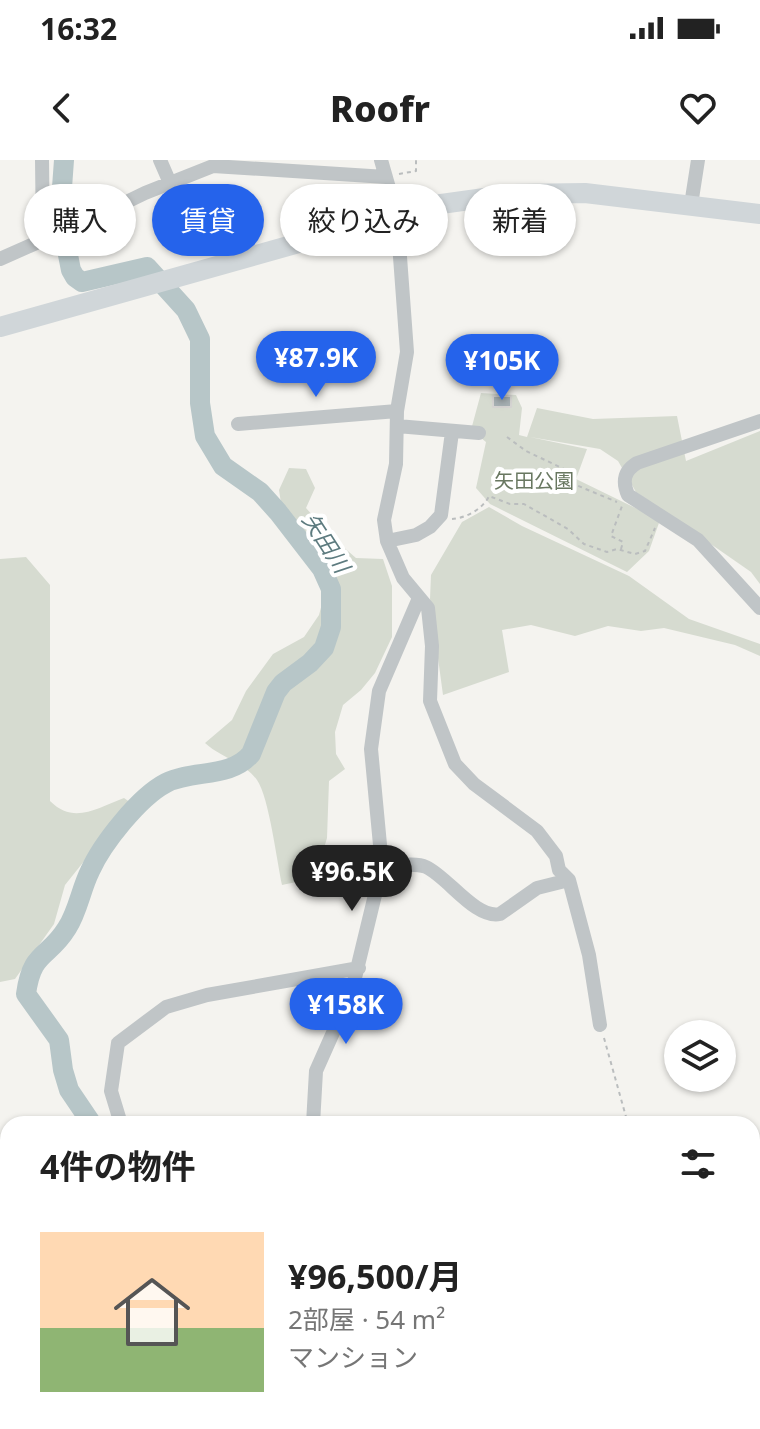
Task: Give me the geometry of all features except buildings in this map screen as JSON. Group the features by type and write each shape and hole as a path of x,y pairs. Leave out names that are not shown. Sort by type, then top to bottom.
{"highway":[{"path":"448,202 471,198 585,193 760,214"},
{"path":"0,327 280,249"}],"street":[{"path":"0,259 43,240 42,160"},
{"path":"160,160 170,183"},
{"path":"381,160 388,184"},
{"path":"691,205 698,160"},
{"path":"136,199 213,166 242,163 286,172 386,177"},
{"path":"400,256 407,352 397,419 396,464 384,520 387,541 403,578 428,608 431,626 430,701 455,764 474,784 537,831 556,856 559,870 569,880 589,955 600,1025"},
{"path":"238,424 397,419 452,432 479,433"},
{"path":"760,421 629,468 624,479 628,495 698,540 760,608"},
{"path":"387,541 416,535 438,518 446,491 452,432"},
{"path":"313,1116 316,1071 352,990 382,866 371,749 379,691 419,598"},
{"path":"382,866 425,866 475,906 493,915 500,914 537,888 569,880"},
{"path":"119,1116 111,1091 118,1043 166,1007 207,995 359,968"}],"path":[{"path":"386,177 416,171 416,160"},
{"path":"507,437 526,451 564,469 576,485 614,500 622,507 611,536 623,542 621,550"},
{"path":"438,518 465,516 485,505 489,496 510,504 524,504 568,529 584,544 607,552 621,550 635,554 645,551 653,539 658,516"},
{"path":"600,1025 626,1116"}],"green space":[{"name":"矢田公園","path":"481,393 516,395 522,408 519,435 527,437 537,408 593,419 677,416 686,461 760,431 760,584 751,572 636,492 618,461 600,449 530,437 587,449 576,479 660,520 649,551 627,572 490,504 476,488 486,442 471,430"},
{"path":"289,468 306,469 315,488 306,508 334,539 356,558 383,559 392,586 392,637 375,673 343,705 335,732 336,754 345,769 329,781 327,838 315,878 282,885 269,815 257,780 246,769 205,743 232,720 246,691 273,654 304,637 319,615 330,573 320,549 281,503 279,490"},
{"path":"489,507 522,526 629,576 689,619 760,644 760,656 735,645 664,628 641,631 608,626 575,636 531,625 502,630 509,672 443,695 430,599 431,575 462,522"},
{"path":"26,557 50,585 50,801 68,812 77,813 95,810 124,798 134,805 134,818 123,833 97,845 65,885 54,924 15,979 0,982 0,559"}],"waterway":[{"name":"矢田川","path":"64,160 60,215 75,277 82,282 147,267 186,310 200,339 200,403 205,436 223,466 260,492 278,512 322,569 331,589 331,627 324,648 276,692 251,754 233,767 166,783 144,799 103,848 67,928 32,969 26,994 59,1040 69,1090 87,1116"}]}
